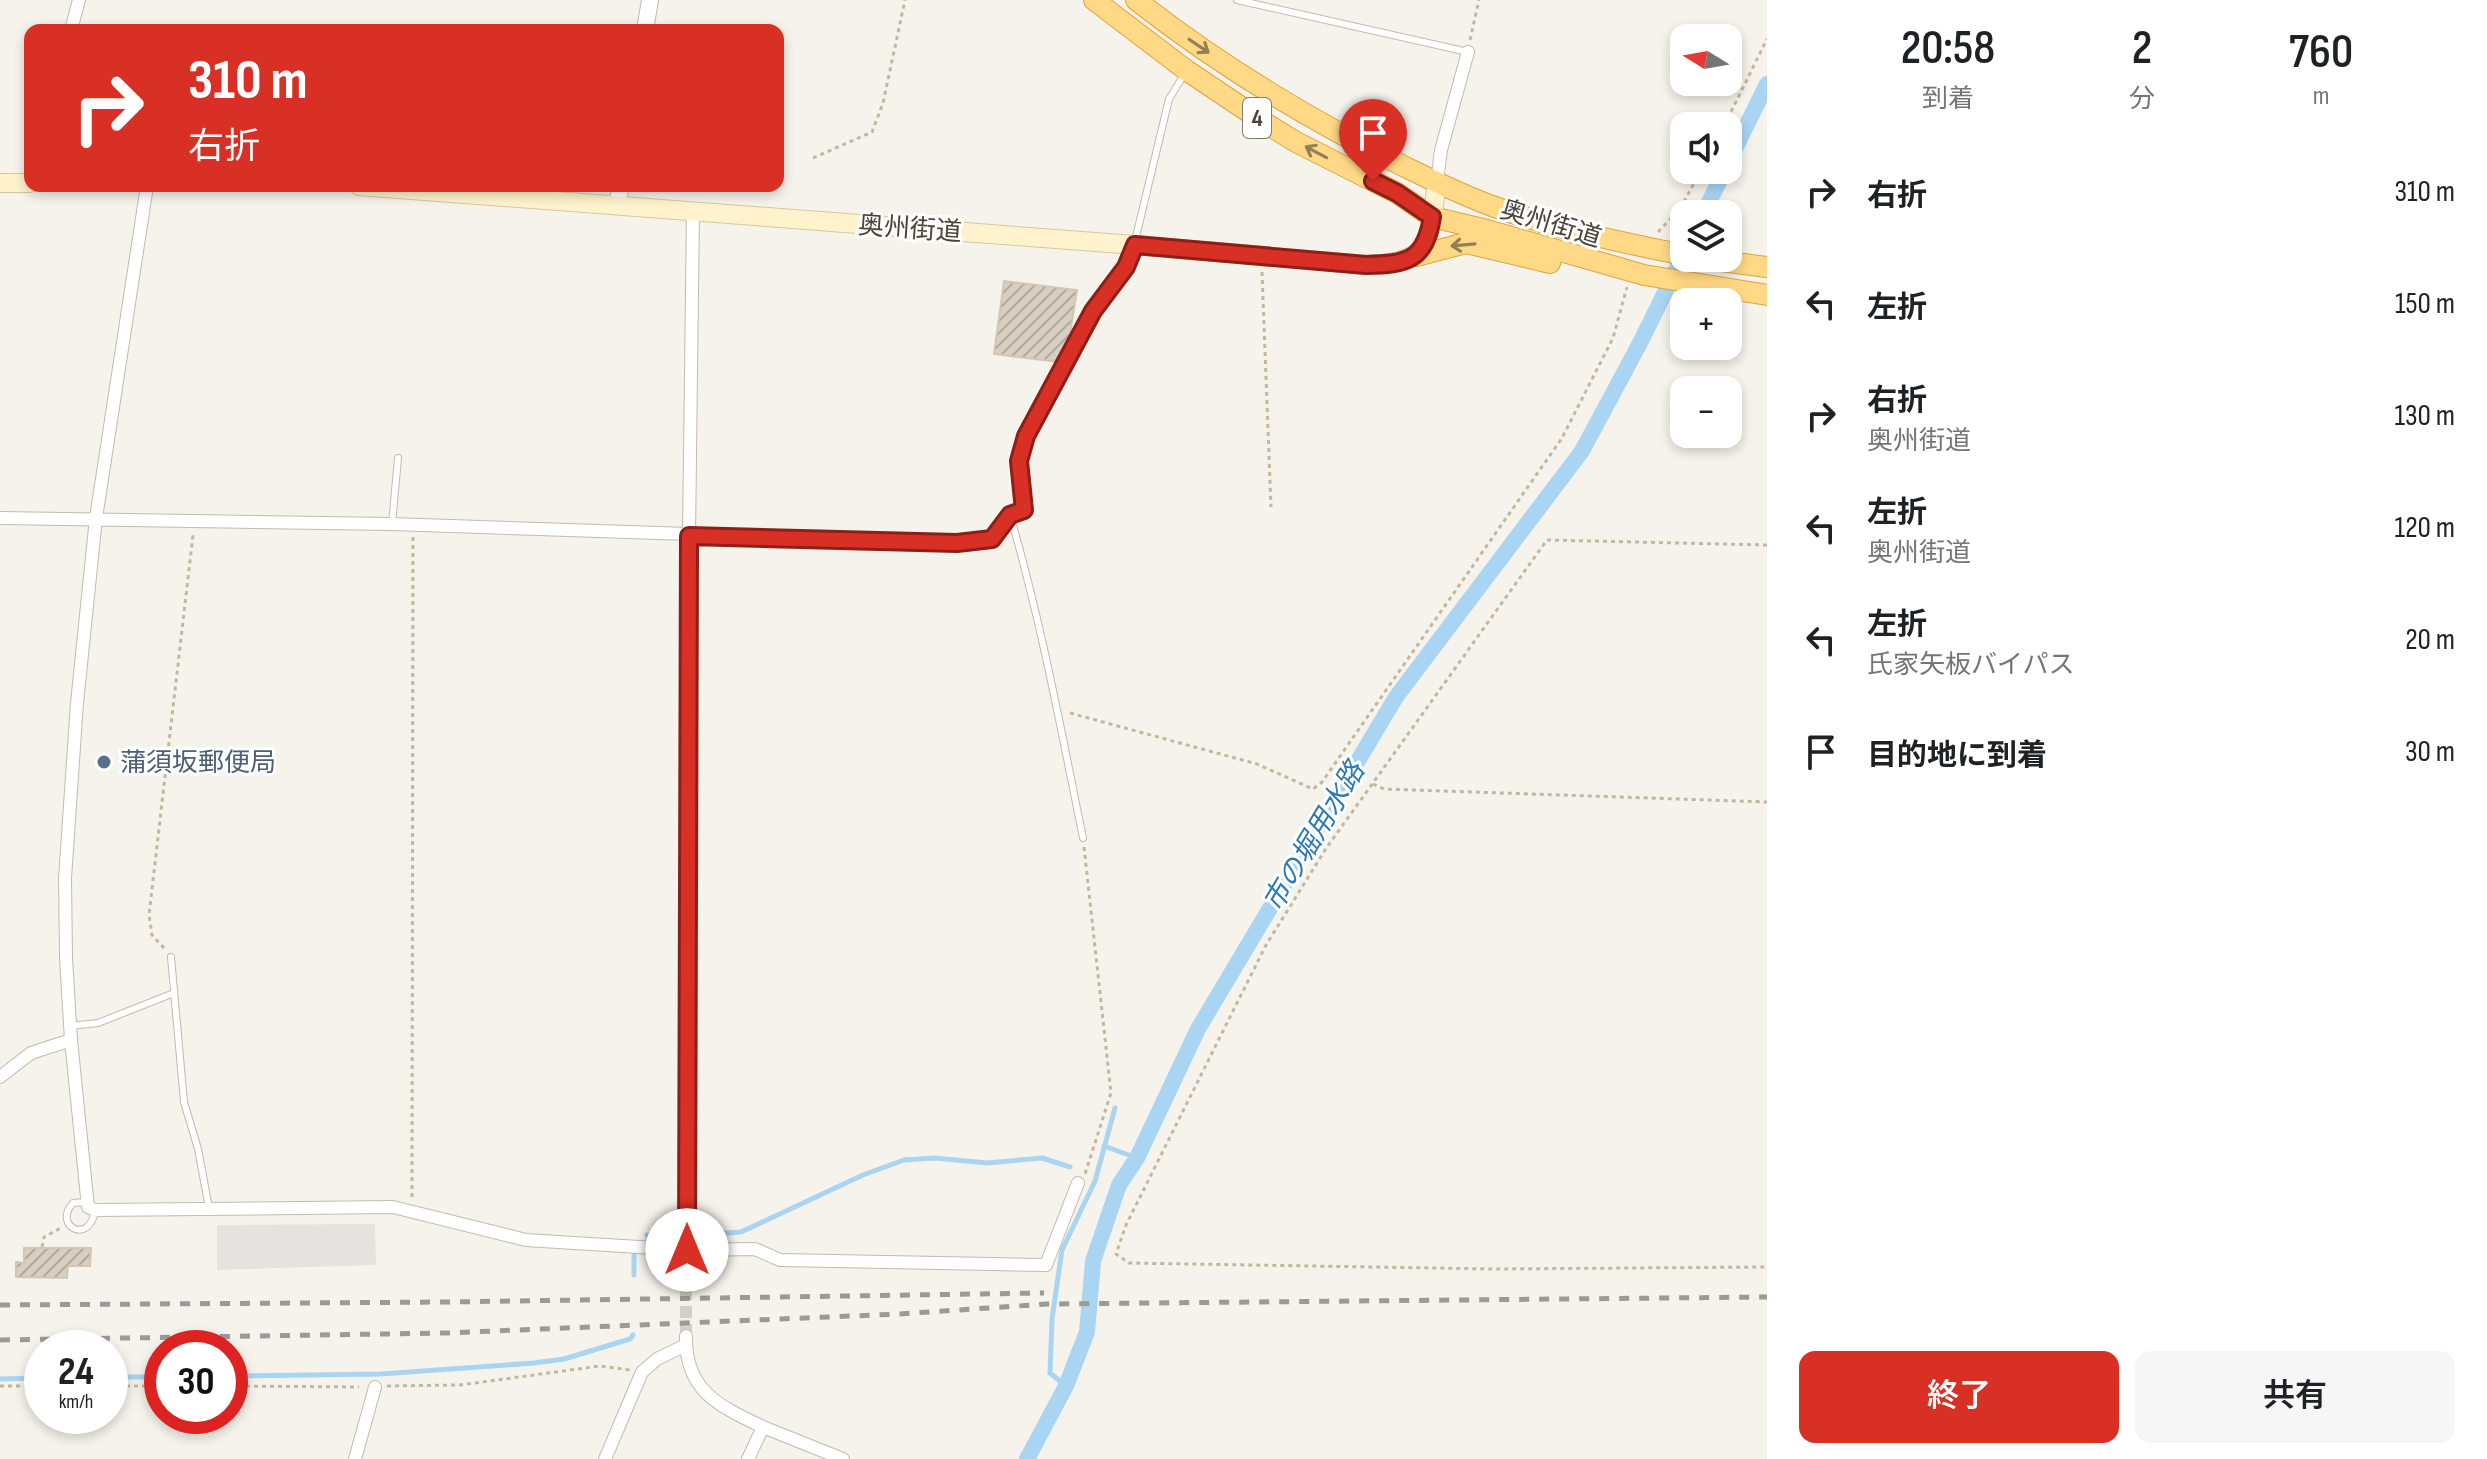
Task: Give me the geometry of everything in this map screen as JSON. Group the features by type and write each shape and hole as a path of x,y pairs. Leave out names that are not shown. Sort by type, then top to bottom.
{"highway":[{"name":"4","path":"1094,0 1186,70 1296,142 1397,193 1432,217"},
{"name":"4","path":"1136,0 1290,107 1437,182"},
{"name":"奥州街道","path":"1437,182 1495,207 1618,243 1653,248"},
{"name":"奥州街道","path":"1432,217 1637,273"},
{"path":"1416,256 1466,243 1482,244 1562,266 1594,262"},
{"name":"4","path":"1653,248 1670,252"},
{"path":"1742,264 1767,267"},
{"name":"4","path":"1637,273 1767,295"}],"main road":[{"path":"1416,256 1428,242 1437,182"},
{"path":"0,183 24,183"},
{"name":"奥州街道","path":"532,192 619,195 693,210 1366,265 1416,256"}],"street":[{"path":"73,24 79,0"},
{"path":"646,24 650,0"},
{"path":"1437,182 1441,150 1468,52"},
{"path":"146,192 96,518 77,703 65,878 71,1040 91,1206 393,1207 526,1240 687,1250 755,1249 780,1260 1046,1265 1078,1183"},
{"path":"686,1278 693,210"},
{"path":"0,518 392,524 957,543 992,539 1010,515 1024,510 1020,448 1093,311 1126,267 1135,245"},
{"path":"0,1077 31,1053 71,1040"},
{"path":"605,1459 642,1372 686,1340 690,1373 713,1400 763,1427 843,1459"},
{"path":"355,1459 375,1387"},
{"path":"748,1459 763,1427"}],"lane":[{"path":"1237,0 1468,52"},
{"path":"1135,245 1169,99 1186,70"},
{"path":"392,524 398,458"},
{"path":"1010,515 1027,572 1083,838"},
{"path":"171,957 184,1102 198,1149 209,1208"},
{"path":"70,1026 98,1023 174,993"},
{"path":"70,1206 91,1206 92,1224 85,1229 75,1229 68,1224 66,1215 70,1206"}],"path":[{"path":"813,158 872,132 883,103 905,0"},
{"path":"1468,52 1479,0"},
{"path":"1731,112 1767,39"},
{"path":"1653,248 1662,227 1680,209 1693,184"},
{"path":"1262,256 1271,507"},
{"path":"1059,714 1080,715 1257,764 1313,789 1322,782 1562,438 1613,338 1637,273"},
{"path":"171,957 152,935 149,922 195,521"},
{"path":"412,1211 413,525"},
{"path":"1767,545 1547,540 1327,847 1266,945 1126,1225 1116,1254 1129,1263 1494,1269 1767,1267"},
{"path":"1373,784 1384,789 1767,802"},
{"path":"1078,1183 1083,1178 1111,1093 1083,838"},
{"path":"42,1247 44,1237 68,1224"},
{"path":"248,1386 460,1385 600,1366 642,1372"},
{"path":"0,1386 24,1386"}],"shaded area":[{"path":"375,1224 376,1265 217,1270 217,1225"}],"building":[{"path":"1004,281 1077,290 1069,340 1058,362 994,354"},
{"path":"24,1248 91,1248 90,1266 68,1266 67,1278 16,1277 16,1262 24,1263"}],"waterway":[{"name":"市の堀用水路","path":"1742,135 1767,84"},
{"name":"市の堀用水路","path":"1710,200 1718,184"},
{"name":"市の堀用水路","path":"1027,1459 1066,1386 1087,1332 1093,1261 1119,1185 1137,1158 1198,1029 1396,697 1582,451 1675,272"},
{"path":"1066,1386 1050,1373 1052,1319 1062,1250 1095,1181 1115,1108"},
{"path":"1104,1146 1137,1158"},
{"path":"706,1234 741,1232 863,1175 904,1160 935,1158 987,1163 1042,1158 1070,1167"},
{"path":"647,1235 680,1235"},
{"path":"634,1255 634,1275"},
{"path":"248,1376 381,1374 534,1363 564,1359 630,1339 633,1335"},
{"path":"128,1377 144,1377"},
{"path":"0,1379 24,1378"}],"tunnel":[{"path":"686,1278 686,1336"}],"railway":[{"path":"0,1305 1044,1293"},
{"path":"0,1340 447,1333 899,1314 1047,1304 1767,1297"}],"place":[{"name":"蒲須坂郵便局","path":"104,762"}],"route":[{"path":"687,1250 689,536 957,543 992,539 1010,515 1024,510 1020,448 1056,375 1093,311 1126,267 1135,245 1366,265 1399,262 1416,256 1428,242 1432,217 1373,181"}]}
